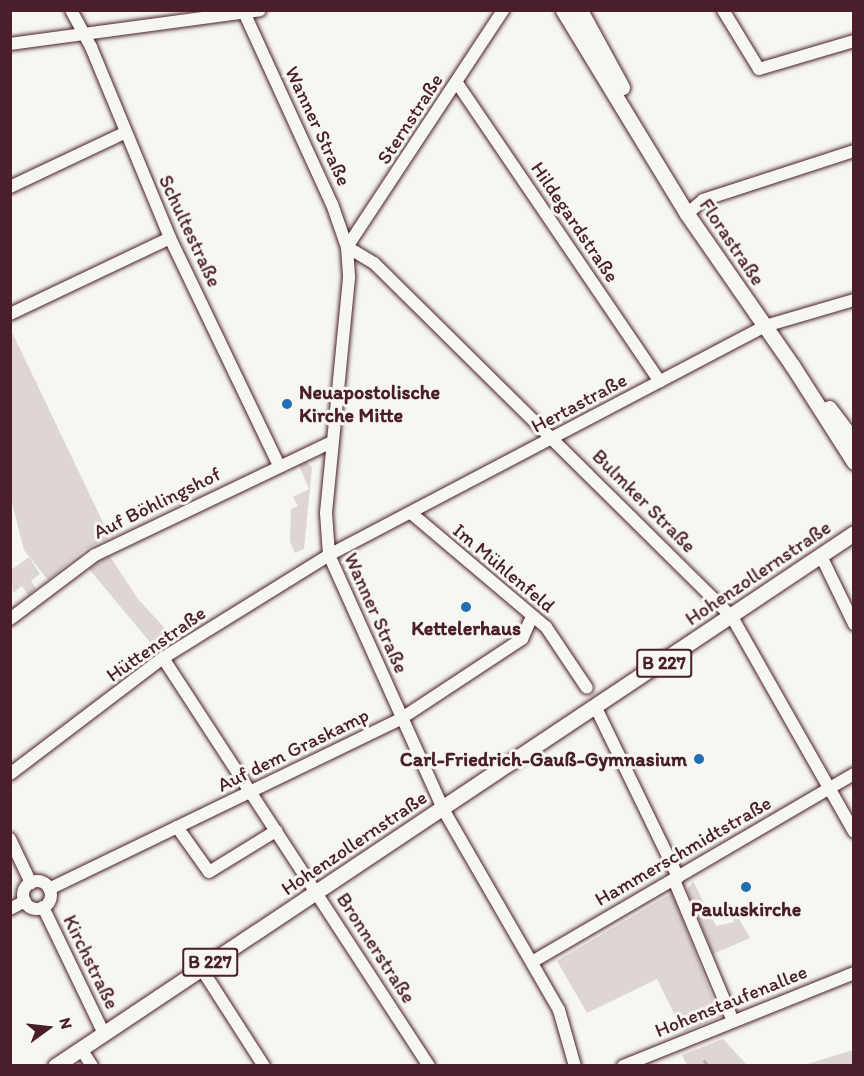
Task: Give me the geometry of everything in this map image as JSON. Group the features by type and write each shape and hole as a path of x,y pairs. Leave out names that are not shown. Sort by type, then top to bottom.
{"main road":[{"name":"Florastraße","path":"563,10 687,214 792,364 854,462"},
{"name":"Florastraße","path":"580,10 623,89 644,140"},
{"name":"Florastraße","path":"792,364 854,441"},
{"name":"Hohenzollernstraße","path":"56,1065 596,708 854,533"}],"street":[{"name":"Schultestraße","path":"71,10 170,238 279,466"},
{"path":"10,44 260,10"},
{"name":"Sternstraße","path":"346,247 457,83 503,10"},
{"path":"723,10 759,69 854,40"},
{"name":"Wanner Straße","path":"244,12 332,204 346,247 349,278 326,513 329,555 443,809 563,1017 575,1065"},
{"name":"Hildegardstraße","path":"457,83 660,382"},
{"path":"10,187 124,133"},
{"path":"687,214 703,200 854,151"},
{"path":"10,314 170,238"},
{"name":"Bulmker Straße","path":"346,247 374,263 732,617 854,832"},
{"name":"Hertastraße","path":"329,555 765,326 854,300"},
{"name":"Auf Böhlingshof","path":"10,619 95,555 332,442"},
{"name":"Im Mühlenfeld","path":"411,513 546,627 586,688"},
{"name":"Hüttenstraße","path":"10,774 163,658 329,555"},
{"path":"820,556 854,624"},
{"name":"Auf dem Graskamp","path":"50,889 402,718 522,639 532,617"},
{"name":"Bronnerstraße","path":"163,658 429,1065"},
{"path":"596,708 676,879 733,1021"},
{"name":"Hammerschmidtstraße","path":"532,962 854,774"},
{"path":"177,827 209,872 276,831"},
{"path":"10,839 31,883"},
{"path":"31,883 44,883 50,889"},
{"path":"10,909 25,901 24,892 31,883"},
{"name":"Kirchstraße","path":"25,901 34,909 43,908 49,902 50,889"},
{"name":"Kirchstraße","path":"43,908 104,1034"},
{"path":"201,968 264,1065"},
{"name":"Hohenstaufenallee","path":"623,1065 854,974"},
{"path":"81,1049 92,1065"}],"shaded area":[{"path":"10,328 110,537 85,549 48,580 24,550 11,499"},
{"path":"306,462 312,467 304,549 295,553 290,541 291,509 298,506 293,497 309,489 299,465"},
{"path":"109,555 138,599 172,636 154,647 89,569"},
{"path":"29,557 40,574 31,581 36,589 28,595 22,586 13,593 11,570"},
{"path":"693,881 716,926 734,922 729,913 734,910 750,938 713,954 687,890"},
{"path":"672,893 720,1017 683,1032 657,979 587,1013 557,961"},
{"path":"723,1039 747,1065 687,1065 682,1055"},
{"path":"853,1050 853,1065 804,1065"}],"waterway":[{"path":"704,1061 708,1066"}],"place":[{"name":"Neuapostolische Kirche Mitte","path":"287,404"},
{"name":"Kettelerhaus","path":"466,607"},
{"name":"Carl-Friedrich-Gauß-Gymnasium","path":"699,759"},
{"name":"Pauluskirche","path":"746,887"}]}
